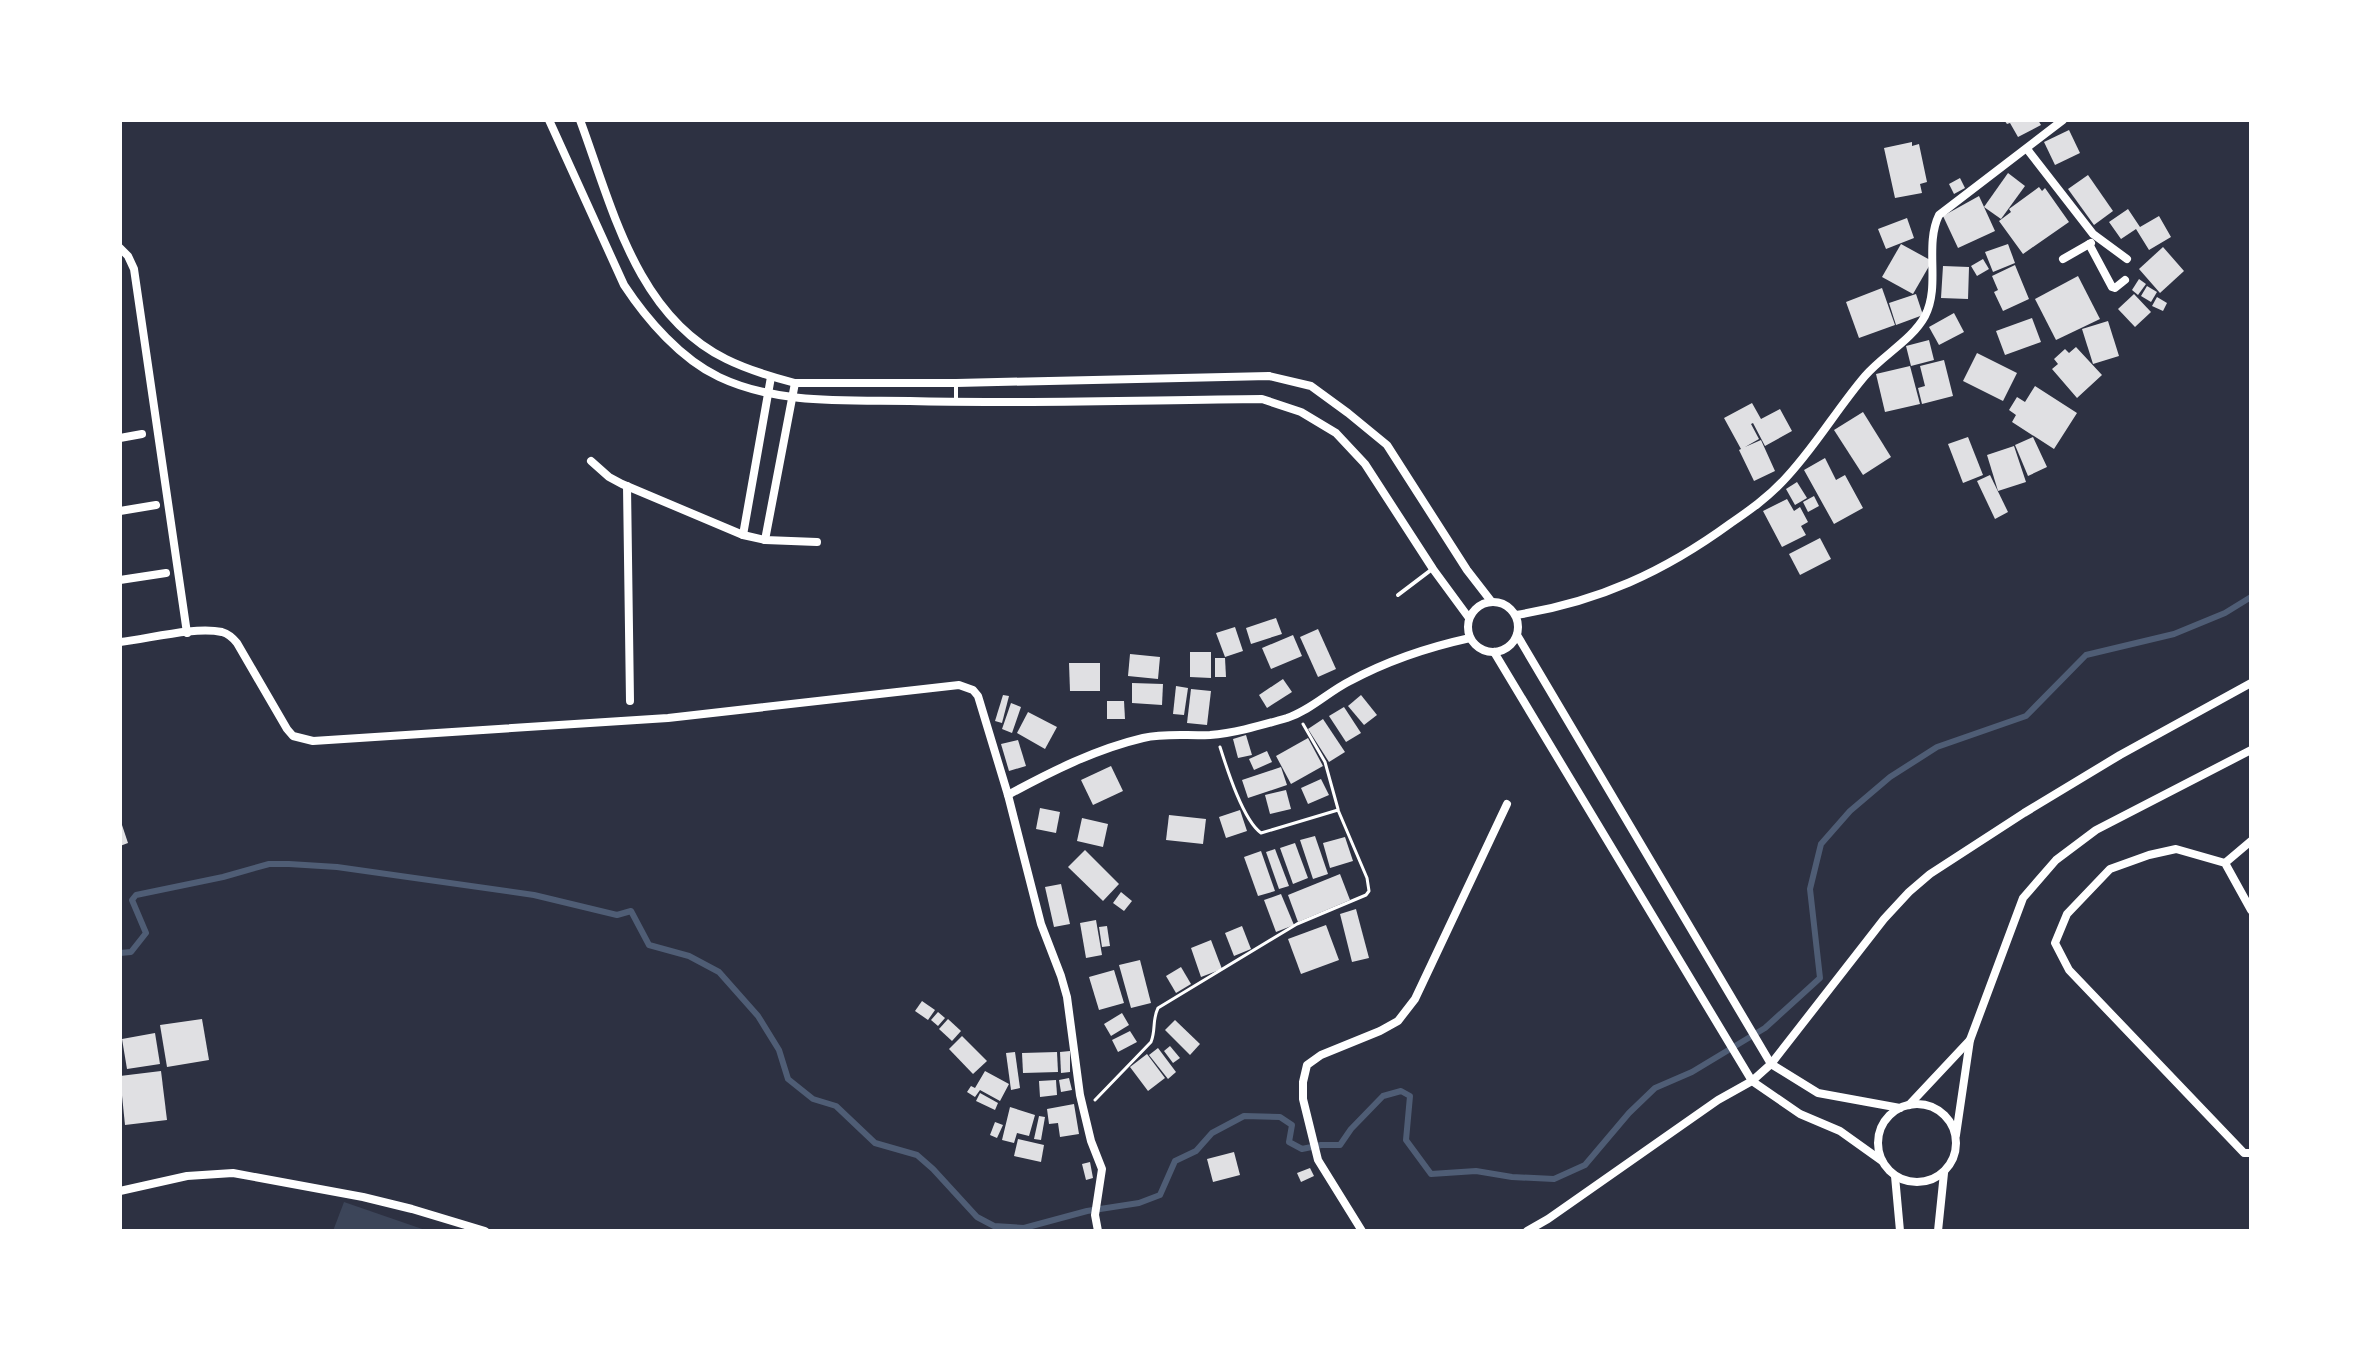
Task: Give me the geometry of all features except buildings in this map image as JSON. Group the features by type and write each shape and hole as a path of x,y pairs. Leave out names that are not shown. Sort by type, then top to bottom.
{"street":[{"path":"549,120 624,285 638,306 676,347 718,377 769,394 814,399 956,402 1262,399 1301,412 1336,433 1365,464 1433,569 1469,618"},
{"path":"580,120 629,252 651,294 688,334 724,358 795,383 1269,376 1311,386 1387,445 1467,570 1491,601"},
{"path":"1516,615 1552,610 1645,576 1697,549 1767,498 1809,452 1867,374 1923,320 1930,301 1932,236 1939,215 2063,120"},
{"path":"2027,149 2098,238 2127,259"},
{"path":"2063,259 2098,238"},
{"path":"2089,244 2112,287 2125,280"},
{"path":"120,248 134,269 187,633"},
{"path":"743,535 771,377"},
{"path":"765,540 795,383"},
{"path":"120,438 142,434"},
{"path":"591,461 609,477 627,486 743,535 765,540 817,542"},
{"path":"627,486 630,701"},
{"path":"120,511 156,505"},
{"path":"120,580 166,573"},
{"path":"1491,601 1501,602 1510,608 1519,625 1512,644 1494,652 1476,646 1468,629 1474,610 1482,603 1491,601"},
{"path":"120,642 214,631 231,635 287,729 293,736 313,741 668,718 965,686 973,690 978,696 1008,795 1041,924 1067,997 1083,1111 1102,1169 1095,1215 1098,1231"},
{"path":"1517,635 1771,1064 1818,1093 1900,1108"},
{"path":"1008,795 1057,770 1131,741 1158,736 1215,734 1251,728 1297,714 1357,677 1441,644 1470,638"},
{"path":"1494,652 1752,1081 1800,1114 1840,1131 1882,1161 1895,1176 1915,1183 1944,1173"},
{"path":"1527,1231 1718,1100 1752,1081 1771,1064 1884,919 1930,874 2120,755 2251,683"},
{"path":"1938,1231 1944,1173 1955,1156 1970,1040 2023,898 2056,860 2096,830 2251,750"},
{"path":"1362,1231 1318,1160 1303,1099 1307,1065 1321,1055 1398,1021 1415,999 1507,804"},
{"path":"2225,863 2251,841"},
{"path":"2251,910 2225,863 2176,849 2110,869 2067,914 2055,943 2069,970 2244,1153 2251,1153"},
{"path":"1909,1105 1970,1040"},
{"path":"1882,1161 1878,1141 1880,1131 1884,1122 1900,1108 1919,1104 1939,1110 1947,1117 1956,1135"},
{"path":"120,1191 187,1176 233,1173 363,1197 485,1231"},
{"path":"1895,1176 1900,1231"}],"lane":[{"path":"956,383 956,402"},
{"path":"1398,595 1433,569"}],"path":[{"path":"1083,1111 1151,1042 1155,1030 1153,1018 1158,1008 1297,924 1369,891 1367,878 1338,810 1325,762 1297,714"},
{"path":"1215,734 1241,802 1261,833 1338,810"}],"shaded area":[{"path":"344,1202 428,1231 333,1231"}],"waterway":[{"path":"120,953 131,952 146,933 132,900 136,895 269,864 337,867 534,895 617,915 631,911 649,945 689,956 719,972 758,1016 779,1050 788,1079 813,1099 836,1106 875,1143 917,1155 977,1217 994,1226 1024,1228 1087,1211 1139,1203 1160,1195 1175,1161 1196,1151 1212,1133 1244,1116 1280,1117 1292,1125 1289,1142 1302,1149 1340,1145 1383,1096 1401,1091 1410,1096 1406,1140 1431,1174 1476,1171 1554,1179 1585,1165 1629,1113 1655,1088 1692,1072 1765,1028 1820,978 1810,889 1821,844 1850,811 1890,777 1937,747 2026,716 2086,655 2174,634 2225,613 2251,597"}]}
